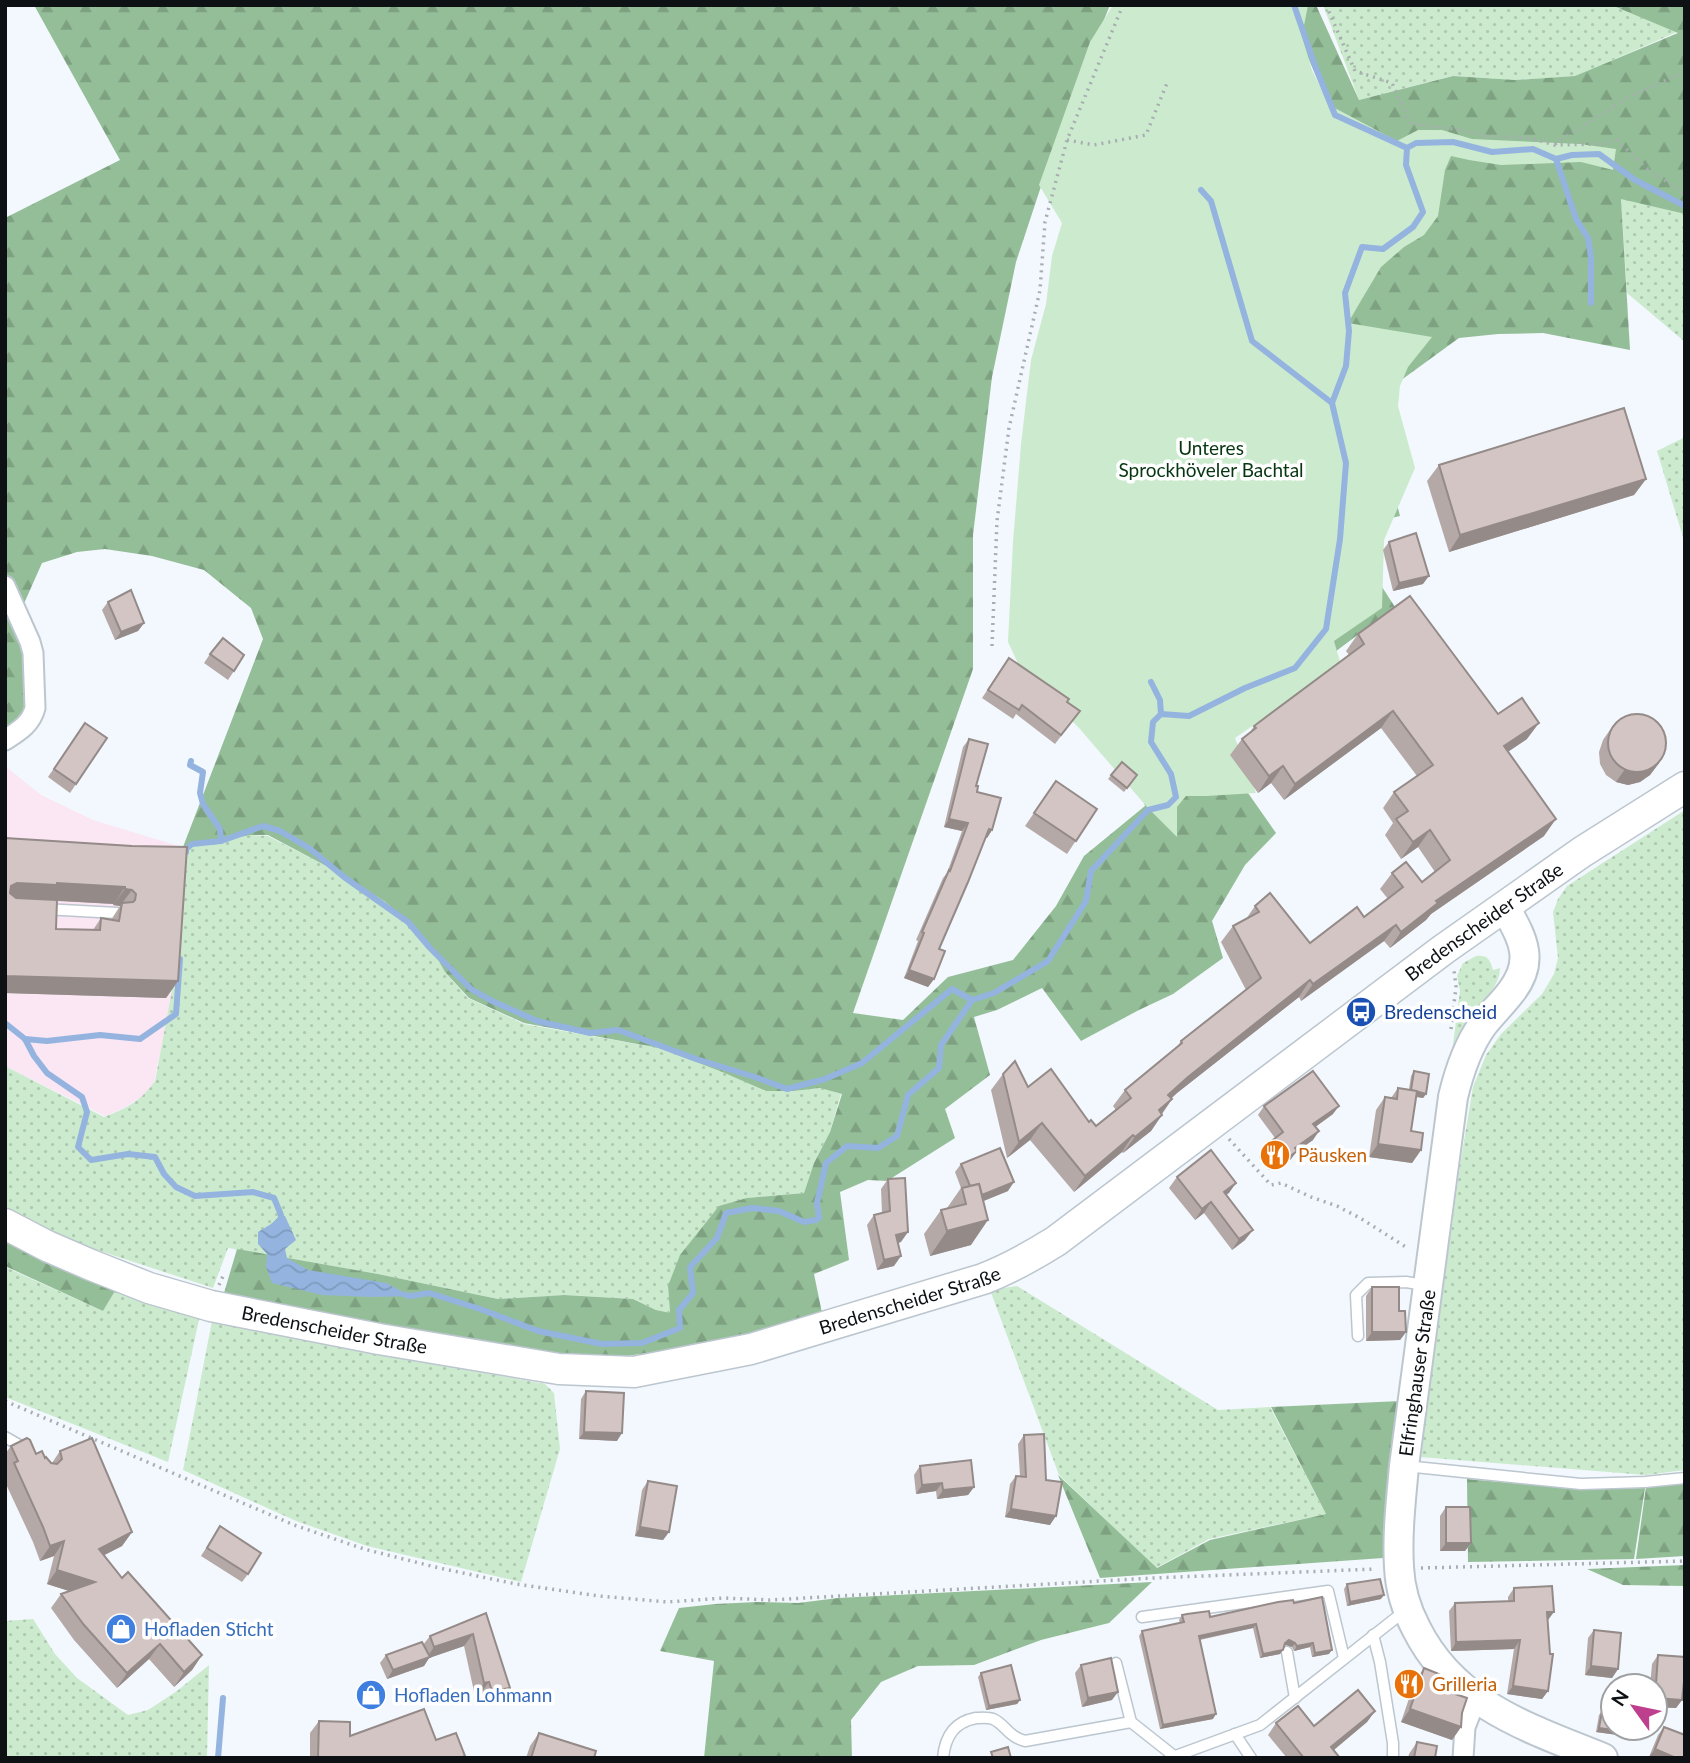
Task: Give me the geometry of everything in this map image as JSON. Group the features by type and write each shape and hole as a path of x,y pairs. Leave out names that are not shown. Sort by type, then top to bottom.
{"main road":[{"name":"Bredenscheider Straße","path":"5,1224 47,1246 149,1287 211,1306 379,1339 559,1368 634,1372 751,1349 970,1283 1008,1269 1056,1241 1444,949 1582,852 1685,787"},
{"name":"Elfringhauser Straße","path":"1505,907 1522,939 1525,958 1521,976 1481,1027 1471,1045 1459,1072 1453,1097 1404,1466 1399,1519 1401,1589 1407,1610 1422,1640 1439,1666 1458,1685 1503,1714 1604,1758"}],"street":[{"path":"5,586 33,653 35,699 35,708 26,726 5,740"},
{"path":"1463,1758 1465,1727 1476,1699"}],"lane":[{"path":"33,908 117,913"},
{"path":"1358,1336 1356,1295 1368,1283 1406,1282 1430,1274"},
{"path":"5,1437 33,1454"},
{"path":"1404,1466 1581,1484 1685,1478"},
{"path":"1142,1617 1328,1591 1344,1658"},
{"path":"1116,1663 1131,1721 1172,1757 1260,1725 1407,1610"},
{"path":"1373,1635 1380,1662 1393,1758"},
{"path":"1287,1652 1294,1698"},
{"path":"943,1758 947,1738 956,1726 968,1720 993,1719 1010,1735 1025,1741 1131,1721"},
{"path":"1235,1734 1251,1757"}],"path":[{"path":"992,646 997,521 1009,428 1040,290 1045,222 1067,140 1123,5"},
{"path":"1326,5 1355,71 1392,83 1411,124 1462,130 1486,136 1531,138 1555,145 1603,144 1617,140 1645,167 1685,194"},
{"path":"1555,145 1630,96 1685,72"},
{"path":"1067,140 1094,145 1146,135 1167,83"},
{"path":"1444,949 1454,966 1456,987 1450,1034"},
{"path":"1214,1122 1270,1185 1281,1183 1360,1218 1430,1274"},
{"path":"5,1401 294,1525 364,1549 516,1584 599,1597 667,1602 724,1598 770,1600 1153,1578"}],"shaded area":[{"path":"5,766 41,795 93,820 182,847 177,970 154,1082 145,1095 105,1116 5,1066"}],"green space":[{"path":"34,5 1110,5 1060,129 1016,262 992,377 973,535 973,669 853,1013 903,1020 948,977 1013,960 1056,906 1084,856 1145,806 1134,773 1243,148 1329,104 1284,5 1316,5 1359,100 1453,76 1515,80 1575,76 1678,33 1611,5 1685,5 1685,214 1621,199 1630,350 1543,333 1459,338 1371,402 1400,516 1368,523 1373,573 1395,607 1213,743 1276,833 1245,865 1212,921 1223,958 1173,994 1081,1041 1042,988 997,1010 974,1017 990,1075 945,1109 955,1138 887,1181 868,1180 840,1192 849,1260 814,1274 822,1313 705,1345 598,1360 312,1316 224,1293 237,1249 498,1299 564,1295 633,1299 656,1310 670,1313 668,1286 680,1255 719,1206 747,1198 804,1193 814,1163 830,1132 842,1094 820,1088 766,1091 659,1048 524,1023 469,998 445,972 429,944 415,927 384,901 268,835 251,835 183,847 263,639 251,608 204,570 152,556 105,549 77,552 42,563 22,608 5,573 5,218 120,160"},
{"name":"Unteres Sprockhöveler Bachtal","path":"1113,5 1308,5 1302,36 1312,70 1329,105 1397,141 1418,130 1442,130 1472,139 1580,144 1616,149 1613,170 1581,162 1501,165 1451,156 1445,170 1438,216 1424,235 1404,247 1381,267 1348,323 1432,337 1408,367 1400,386 1398,406 1415,468 1384,540 1382,608 1334,641 1341,665 1235,738 1256,793 1186,796 1177,807 1177,837 1147,807 1079,728 1021,670 1008,642 1013,542 1031,360 1046,304 1052,256 1062,223 1039,185 1090,42"},
{"path":"1323,5 1610,5 1677,32 1576,76 1515,80 1452,76 1359,100"},
{"path":"1621,198 1685,214 1685,342 1627,293"},
{"path":"1685,437 1685,544 1657,451"},
{"path":"14,615 24,664 26,713 5,730 5,620"},
{"path":"1685,810 1685,1470 1646,1475 1420,1457 1461,1159 1473,1087 1486,1055 1501,1034 1542,994 1554,974 1558,958 1553,912 1567,886"},
{"path":"251,835 268,836 326,866 384,901 415,927 429,944 445,972 468,998 524,1024 659,1048 719,1070 765,1091 821,1088 841,1094 830,1132 814,1163 804,1193 747,1198 668,1286 670,1314 633,1299 564,1295 498,1299 378,1274 228,1248 213,1288 94,1249 5,1210 5,1066 104,1117 139,1099 155,1081 176,969 183,847"},
{"path":"1476,956 1488,958 1493,970 1500,968 1499,975 1493,989 1467,1024 1451,1060 1460,991 1457,976 1463,963"},
{"path":"5,1235 118,1286 103,1311 5,1266"},
{"path":"5,1267 103,1311 118,1286 200,1315 168,1462 5,1397"},
{"path":"1017,1286 1218,1410 1270,1407 1326,1514 1209,1539 1156,1568 1059,1475 990,1290"},
{"path":"213,1316 377,1353 545,1384 554,1393 560,1449 521,1582 367,1546 296,1521 183,1470"},
{"path":"1400,1401 1388,1468 1383,1558 1100,1578 1058,1475 1157,1568 1210,1540 1326,1514 1271,1407"},
{"path":"1467,1479 1579,1489 1645,1488 1634,1559 1468,1562"},
{"path":"1685,1482 1685,1556 1636,1559 1646,1487"},
{"path":"1685,1565 1685,1586 1623,1585 1587,1569"},
{"path":"1152,1582 1109,1623 1041,1640 974,1665 918,1666 881,1682 851,1720 852,1758 704,1758 714,1661 660,1651 679,1608"},
{"path":"33,1619 55,1654 77,1678 128,1715 148,1710 209,1665 207,1758 5,1758 5,1621"}],"water":[{"path":"281,1215 285,1216 296,1240 285,1249 287,1258 308,1270 386,1283 411,1296 322,1295 272,1283 266,1267 267,1254 258,1244 258,1232"}],"building":[{"path":"1624,408 1646,479 1460,535 1439,465"},
{"path":"1416,533 1429,576 1399,583 1389,542"},
{"path":"131,590 144,623 121,632 108,602"},
{"path":"1410,596 1498,714 1522,698 1539,723 1504,746 1556,819 1436,901 1438,903 1401,932 1396,925 1313,984 1310,980 1188,1077 1168,1095 1172,1099 1159,1110 1162,1115 1135,1137 1133,1135 1085,1176 1042,1123 1019,1142 1003,1074 1015,1061 1028,1087 1051,1069 1089,1122 1091,1120 1096,1126 1131,1098 1125,1090 1182,1043 1181,1041 1261,978 1233,926 1259,912 1255,906 1270,893 1310,943 1357,907 1364,917 1403,887 1392,873 1406,862 1422,882 1450,860 1430,830 1413,842 1396,819 1408,811 1394,792 1433,765 1393,711 1295,784 1283,766 1269,776 1242,739 1256,728 1254,726 1364,644 1358,634"},
{"path":"223,638 244,655 234,671 210,654"},
{"path":"1009,658 1069,699 1067,702 1080,711 1061,735 1022,705 1019,710 988,690"},
{"path":"1631,714 1643,714 1658,722 1666,737 1666,749 1658,764 1643,772 1631,772 1616,764 1608,749 1608,737 1616,722"},
{"path":"85,723 107,738 76,784 54,769"},
{"path":"969,739 988,744 976,786 977,792 1001,798 992,830 989,829 939,949 945,951 934,979 909,970 968,823 949,819"},
{"path":"1122,762 1137,775 1127,788 1111,775"},
{"path":"1056,781 1097,809 1076,841 1034,813"},
{"path":"5,838 187,847 178,981 5,976","holes":["17,883 125,887 136,894 133,902 122,903 119,921 101,918 100,930 56,929 57,900 16,898 10,893 11,886"]},
{"path":"1313,1071 1339,1106 1313,1124 1319,1131 1295,1148 1297,1151 1284,1161 1281,1157 1275,1162 1265,1148 1283,1132 1264,1106"},
{"path":"1414,1071 1429,1074 1426,1094 1411,1090"},
{"path":"1398,1088 1417,1091 1411,1131 1423,1133 1421,1150 1378,1144 1385,1097 1397,1099"},
{"path":"1000,1148 1014,1182 982,1195 979,1184 970,1186 961,1164"},
{"path":"1211,1150 1236,1183 1224,1192 1253,1230 1239,1239 1211,1202 1202,1209 1177,1177"},
{"path":"905,1178 908,1232 896,1235 901,1256 884,1260 874,1215 890,1211 888,1179"},
{"path":"979,1184 988,1220 947,1231 941,1210 966,1204 962,1188"},
{"path":"1372,1287 1399,1287 1399,1311 1405,1311 1406,1332 1372,1332"},
{"path":"586,1391 624,1393 622,1433 584,1432"},
{"path":"1044,1434 1046,1480 1062,1482 1056,1516 1011,1509 1016,1476 1026,1477 1024,1435"},
{"path":"27,1438 36,1454 42,1451 45,1458 57,1464 62,1459 60,1451 92,1438 132,1532 99,1549 122,1578 128,1572 202,1655 184,1672 160,1644 127,1673 84,1625 61,1594 95,1582 57,1570 64,1541 50,1546 14,1463 18,1461 11,1446"},
{"path":"971,1460 974,1487 943,1490 942,1483 922,1485 920,1466"},
{"path":"648,1481 677,1486 669,1532 640,1527"},
{"path":"1446,1507 1470,1507 1471,1543 1446,1543"},
{"path":"220,1526 261,1553 248,1574 207,1548"},
{"path":"1380,1579 1384,1595 1350,1602 1347,1584"},
{"path":"1552,1586 1554,1612 1547,1612 1550,1654 1553,1654 1548,1691 1513,1686 1520,1640 1456,1642 1455,1603 1514,1601 1514,1588"},
{"path":"1322,1597 1332,1650 1315,1653 1313,1643 1297,1646 1289,1640 1283,1650 1263,1654 1256,1624 1199,1636 1216,1714 1163,1725 1142,1631 1184,1622 1182,1615 1187,1614 1209,1611 1210,1617 1278,1602 1293,1600 1294,1603"},
{"path":"486,1613 510,1688 492,1691 489,1682 484,1683 473,1634 434,1647 430,1636"},
{"path":"1594,1630 1621,1633 1618,1669 1591,1666"},
{"path":"422,1642 430,1657 393,1670 386,1655"},
{"path":"1658,1655 1685,1657 1682,1700 1669,1699 1669,1672 1657,1672"},
{"path":"1111,1658 1118,1692 1088,1698 1081,1665"},
{"path":"1011,1665 1020,1700 989,1706 981,1673"},
{"path":"1424,1668 1439,1674 1434,1687 1467,1698 1461,1727 1410,1709"},
{"path":"1358,1690 1375,1711 1331,1747 1340,1758 1304,1758 1276,1723 1298,1706 1314,1726"},
{"path":"424,1709 436,1740 456,1733 465,1756 318,1758 319,1721 350,1722 350,1736"},
{"path":"1669,1729 1685,1735 1685,1758 1676,1758 1655,1749 1658,1742 1669,1742"},
{"path":"539,1733 596,1751 594,1758 531,1758"},
{"path":"1417,1742 1437,1746 1435,1758 1414,1758"},
{"path":"1008,1747 1011,1758 993,1758 991,1752"}],"waterway":[{"path":"1294,5 1335,115 1407,148"},
{"path":"405,1295 429,1293 538,1331 602,1344 642,1343 680,1328 679,1310 693,1293 690,1267 717,1238 726,1213 752,1208 779,1211 804,1222 816,1220 819,1218 817,1203 826,1163 847,1146 878,1148 897,1136 908,1095 939,1068 941,1045 972,1000 994,993 1048,961 1086,901 1091,871 1148,810 1168,805 1176,797 1171,774 1151,742 1153,722 1161,714 1189,716 1245,688 1295,668 1326,629 1340,539 1346,463 1332,403 1346,366 1349,331 1345,293 1362,247 1383,249 1413,227 1423,212 1406,165 1407,148 1416,143 1453,142 1492,152 1533,149 1556,159 1572,155 1599,154 1635,180 1685,206"},
{"path":"1556,159 1576,219 1588,238 1591,257 1591,303"},
{"path":"1201,190 1211,201 1252,341 1332,403"},
{"path":"1151,682 1160,700 1161,714"},
{"path":"191,761 190,765 203,772 200,793 203,804 220,829 221,841"},
{"path":"186,852 192,844 221,841 263,826 280,831 309,848 344,877 408,922 471,989 492,1001 537,1021 590,1033 618,1030 787,1089 825,1079 862,1063 952,989 972,1000"},
{"path":"25,1039 47,1041 100,1035 140,1039 176,1014 180,959"},
{"path":"5,1023 25,1039 47,1073 82,1097 87,1112 78,1147 91,1160 128,1154 155,1157 164,1174 176,1187 195,1196 253,1192 274,1198 281,1215 280,1223"},
{"path":"218,1758 223,1698"}],"place":[{"name":"Bredenscheid","path":"1361,1012"},
{"name":"Päusken","path":"1275,1155"},
{"name":"Hofladen Sticht","path":"121,1629"},
{"name":"Grilleria","path":"1409,1684"},
{"name":"Hofladen Lohmann","path":"371,1695"}]}
